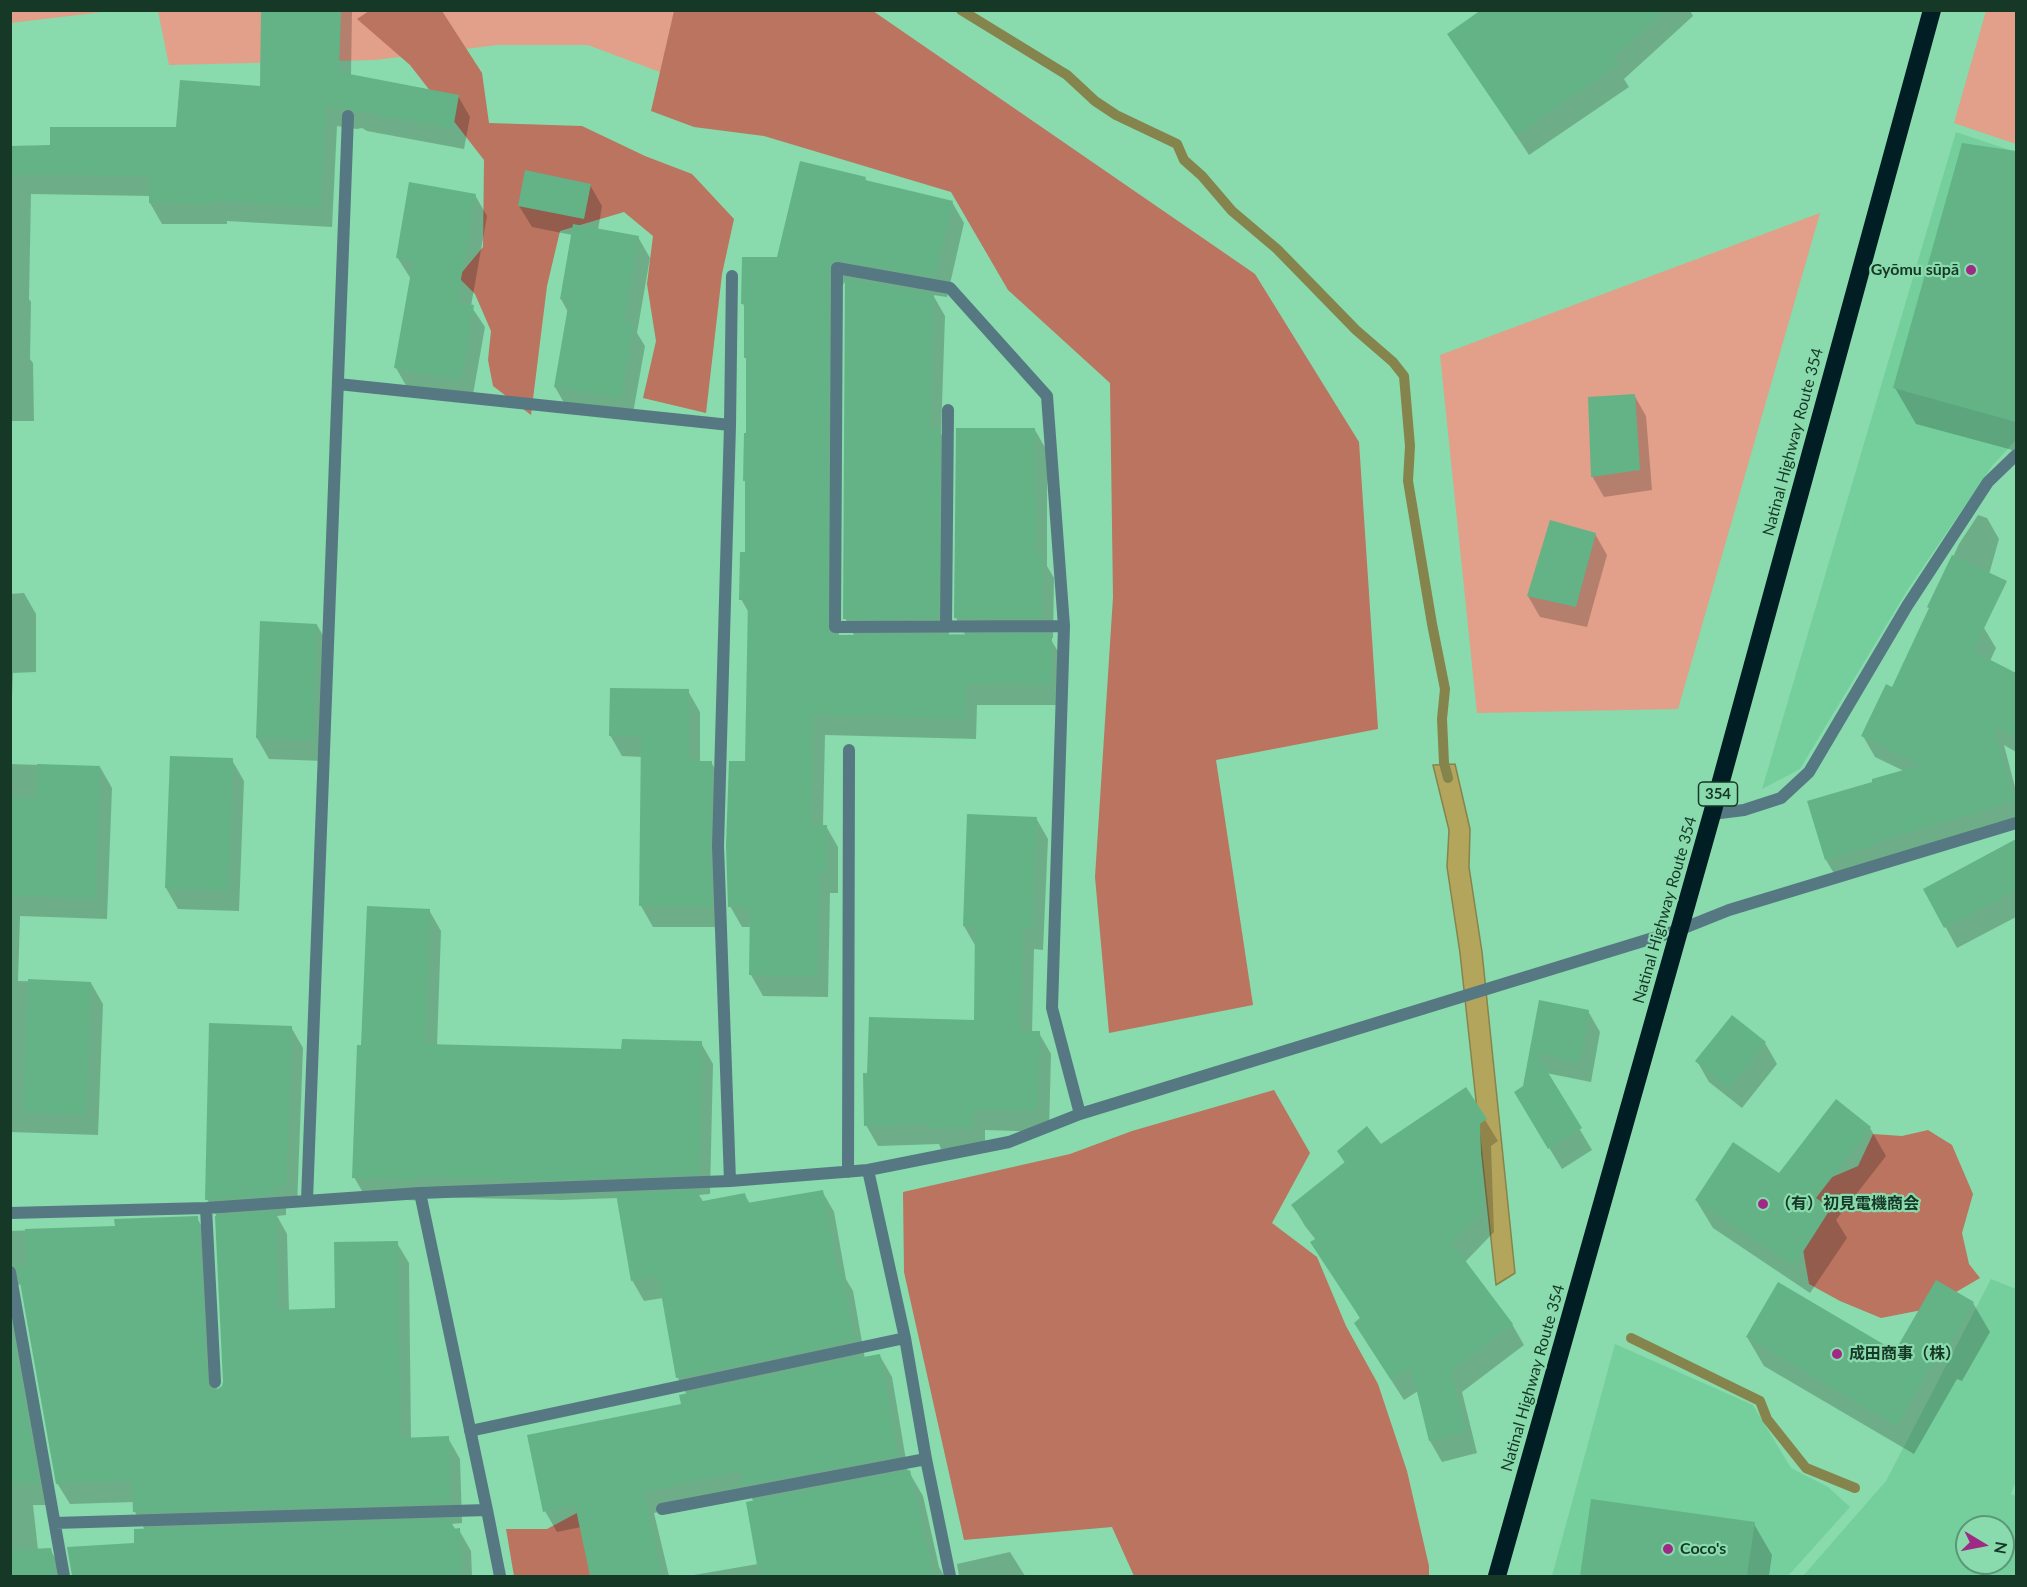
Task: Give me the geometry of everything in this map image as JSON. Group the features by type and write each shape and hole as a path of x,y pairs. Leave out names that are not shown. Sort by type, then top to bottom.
{"highway":[{"name":"Natinal Highway Route 354","path":"1497,1576 1712,814 1932,10"}],"street":[{"path":"307,1200 348,116"},
{"path":"1064,626 835,627 837,268 950,288 1047,396 1064,626 1052,1008 1080,1114"},
{"path":"730,1181 718,846 732,276"},
{"path":"338,384 730,425"},
{"path":"946,625 948,410"},
{"path":"1712,814 1744,810 1781,798 1809,772 1938,558 1988,482 2016,455"},
{"path":"848,1172 849,750"},
{"path":"10,1213 206,1208 420,1193 730,1181 868,1170 1009,1142 1080,1114 1679,930 1729,910 2016,823"},
{"path":"868,1170 905,1338 950,1576"},
{"path":"420,1193 500,1576"},
{"path":"206,1208 215,1382"},
{"path":"10,1272 64,1576"},
{"path":"470,1431 905,1338"},
{"path":"662,1509 926,1458"},
{"path":"55,1523 487,1510"}],"shaded area":[{"path":"11,10 110,10 110,11 11,23"},
{"path":"158,11 687,11 660,72 588,45 497,45 375,60 169,65"},
{"path":"369,11 442,11 482,73 489,123 582,126 645,156 692,174 734,219 722,274 706,413 643,398 656,341 647,284 653,236 624,212 560,231 547,286 531,415 493,386 488,360 491,331 475,294 458,277 483,247 484,160 410,65 357,19"},
{"path":"674,11 873,11 1255,274 1359,442 1378,729 1216,760 1253,1005 1109,1033 1095,877 1113,597 1110,383 1008,290 951,192 764,136 694,127 651,111"},
{"path":"1986,11 2016,11 2016,144 1954,123"},
{"path":"1956,132 2016,152 2016,440 1992,466 1908,589 1800,769 1762,789"},
{"path":"1820,213 1678,709 1477,713 1440,355"},
{"path":"1455,764 1470,829 1469,867 1482,952 1515,1273 1496,1285 1460,953 1447,867 1449,830 1433,765"},
{"path":"1274,1090 1310,1153 1272,1223 1317,1257 1346,1326 1378,1384 1407,1471 1429,1566 1429,1576 1134,1576 1112,1527 964,1540 904,1272 903,1192 1070,1154 1132,1131"},
{"path":"1928,1130 1952,1145 1973,1194 1962,1233 1969,1264 1980,1278 1927,1309 1881,1318 1840,1301 1809,1284 1803,1250 1818,1183 1858,1166 1873,1134 1902,1136"},
{"path":"1991,1279 2016,1289 2016,1480 2011,1494 2016,1496 2016,1576 1803,1576 1886,1481"},
{"path":"1615,1344 1753,1405 1791,1468 1828,1487 1850,1507 1788,1576 1552,1576"},
{"path":"625,1487 641,1576 514,1576 506,1529 547,1529"}],"building":[{"path":"261,10 341,10 339,72 459,95 453,129 326,105 320,207 216,201 216,204 149,203 149,176 10,174 10,146 50,145 50,127 176,127 180,80 260,86"},
{"path":"1481,10 1665,10 1613,58 1618,65 1516,135 1447,34"},
{"name":"Gyōmu sūpā","path":"1962,143 2016,151 2016,422 1893,388"},
{"path":"800,161 866,177 865,180 953,201 935,277 838,260 833,261 829,267 828,631 835,635 1042,634 1042,637 1052,637 1051,685 966,684 965,719 813,715 811,825 827,825 826,873 819,872 817,976 749,975 750,907 728,907 726,846 729,761 745,761 748,600 739,600 740,552 745,552 745,481 743,481 744,433 746,433 746,358 744,358 744,304 741,304 742,257 777,257"},
{"path":"525,170 591,184 584,219 518,206"},
{"path":"409,182 476,194 457,302 474,305 461,380 394,368 413,261 396,258"},
{"path":"573,224 639,236 624,322 634,324 620,399 554,387 569,301 560,299"},
{"path":"845,278 934,294 930,427 940,428 938,618 843,619"},
{"path":"1635,394 1640,470 1591,477 1588,397"},
{"path":"956,428 1035,428 1036,556 1043,556 1042,618 954,618"},
{"path":"1550,520 1596,533 1576,607 1527,596"},
{"path":"1952,555 2007,581 1973,651 2016,673 2016,738 1993,726 2015,801 1879,841 1880,843 1825,860 1807,801 1921,765 1861,736 1886,684 1892,687"},
{"path":"260,621 317,624 313,740 256,738"},
{"path":"610,688 689,689 689,761 712,761 710,846 712,907 639,906 641,736 609,736"},
{"path":"170,756 233,758 228,891 165,888"},
{"path":"37,764 100,766 95,899 10,895 10,797 36,798"},
{"path":"967,814 1037,817 1032,929 1023,929 1020,1031 1040,1031 1037,1111 973,1110 974,1127 928,1128 928,1124 864,1126 863,1073 867,1073 869,1017 974,1020 975,927 963,926"},
{"path":"2016,839 2016,890 1944,928 1923,889"},
{"path":"367,906 430,909 425,1044 621,1049 622,1039 702,1041 699,1174 549,1180 352,1178 357,1045 361,1045"},
{"path":"28,979 91,982 86,1115 23,1113"},
{"path":"1539,1000 1589,1010 1580,1062 1536,1053 1582,1128 1548,1149 1514,1092 1523,1086"},
{"path":"1732,1015 1766,1042 1729,1089 1695,1061"},
{"path":"209,1023 292,1026 286,1187 275,1187 275,1195 205,1200"},
{"path":"1466,1087 1487,1119 1480,1124 1483,1210 1452,1243 1513,1324 1451,1371 1466,1432 1429,1441 1411,1367 1391,1380 1354,1323 1360,1318 1310,1242 1317,1238 1291,1205 1345,1162 1337,1151 1367,1126 1381,1144"},
{"name":"（有）初見電機商会","path":"1836,1099 1871,1127 1816,1198 1831,1208 1794,1266 1695,1200 1733,1142 1779,1173"},
{"path":"698,1190 698,1202 745,1193 747,1203 823,1190 837,1269 841,1268 854,1340 676,1378 658,1276 631,1281 616,1194"},
{"path":"276,1211 279,1310 335,1308 334,1242 398,1241 400,1438 449,1436 451,1503 133,1512 132,1481 56,1484 18,1271 15,1266 26,1265 25,1229 115,1226 114,1219 198,1216 207,1382 211,1389 216,1390 222,1386 223,1382 215,1216"},
{"name":"成田商事（株）","path":"1936,1280 1974,1302 1945,1353 1940,1350 1897,1426 1746,1337 1778,1282 1895,1351"},
{"path":"10,1322 39,1484 10,1485"},
{"path":"880,1354 898,1456 743,1485 740,1471 644,1492 662,1576 590,1576 575,1505 543,1512 527,1435 681,1404 679,1395"},
{"path":"910,1470 933,1576 759,1576 746,1502"},
{"name":"Coco's","path":"1591,1499 1755,1522 1747,1576 1580,1576"},
{"path":"451,1519 452,1529 460,1528 462,1576 72,1576 67,1547 134,1543 134,1529"},
{"path":"51,1548 56,1576 10,1576 10,1550"}],"waterway":[{"path":"961,10 1067,75 1095,101 1116,115 1177,144 1184,160 1202,176 1232,211 1277,249 1356,330 1393,362 1404,376 1410,446 1408,481 1445,689 1442,719 1444,763 1448,778"},
{"path":"1631,1338 1760,1401 1767,1419 1806,1468 1855,1488"}],"place":[{"name":"Gyōmu sūpā","path":"1971,270"},
{"name":"（有）初見電機商会","path":"1763,1204"},
{"name":"成田商事（株）","path":"1837,1354"},
{"name":"Coco's","path":"1668,1549"}]}
